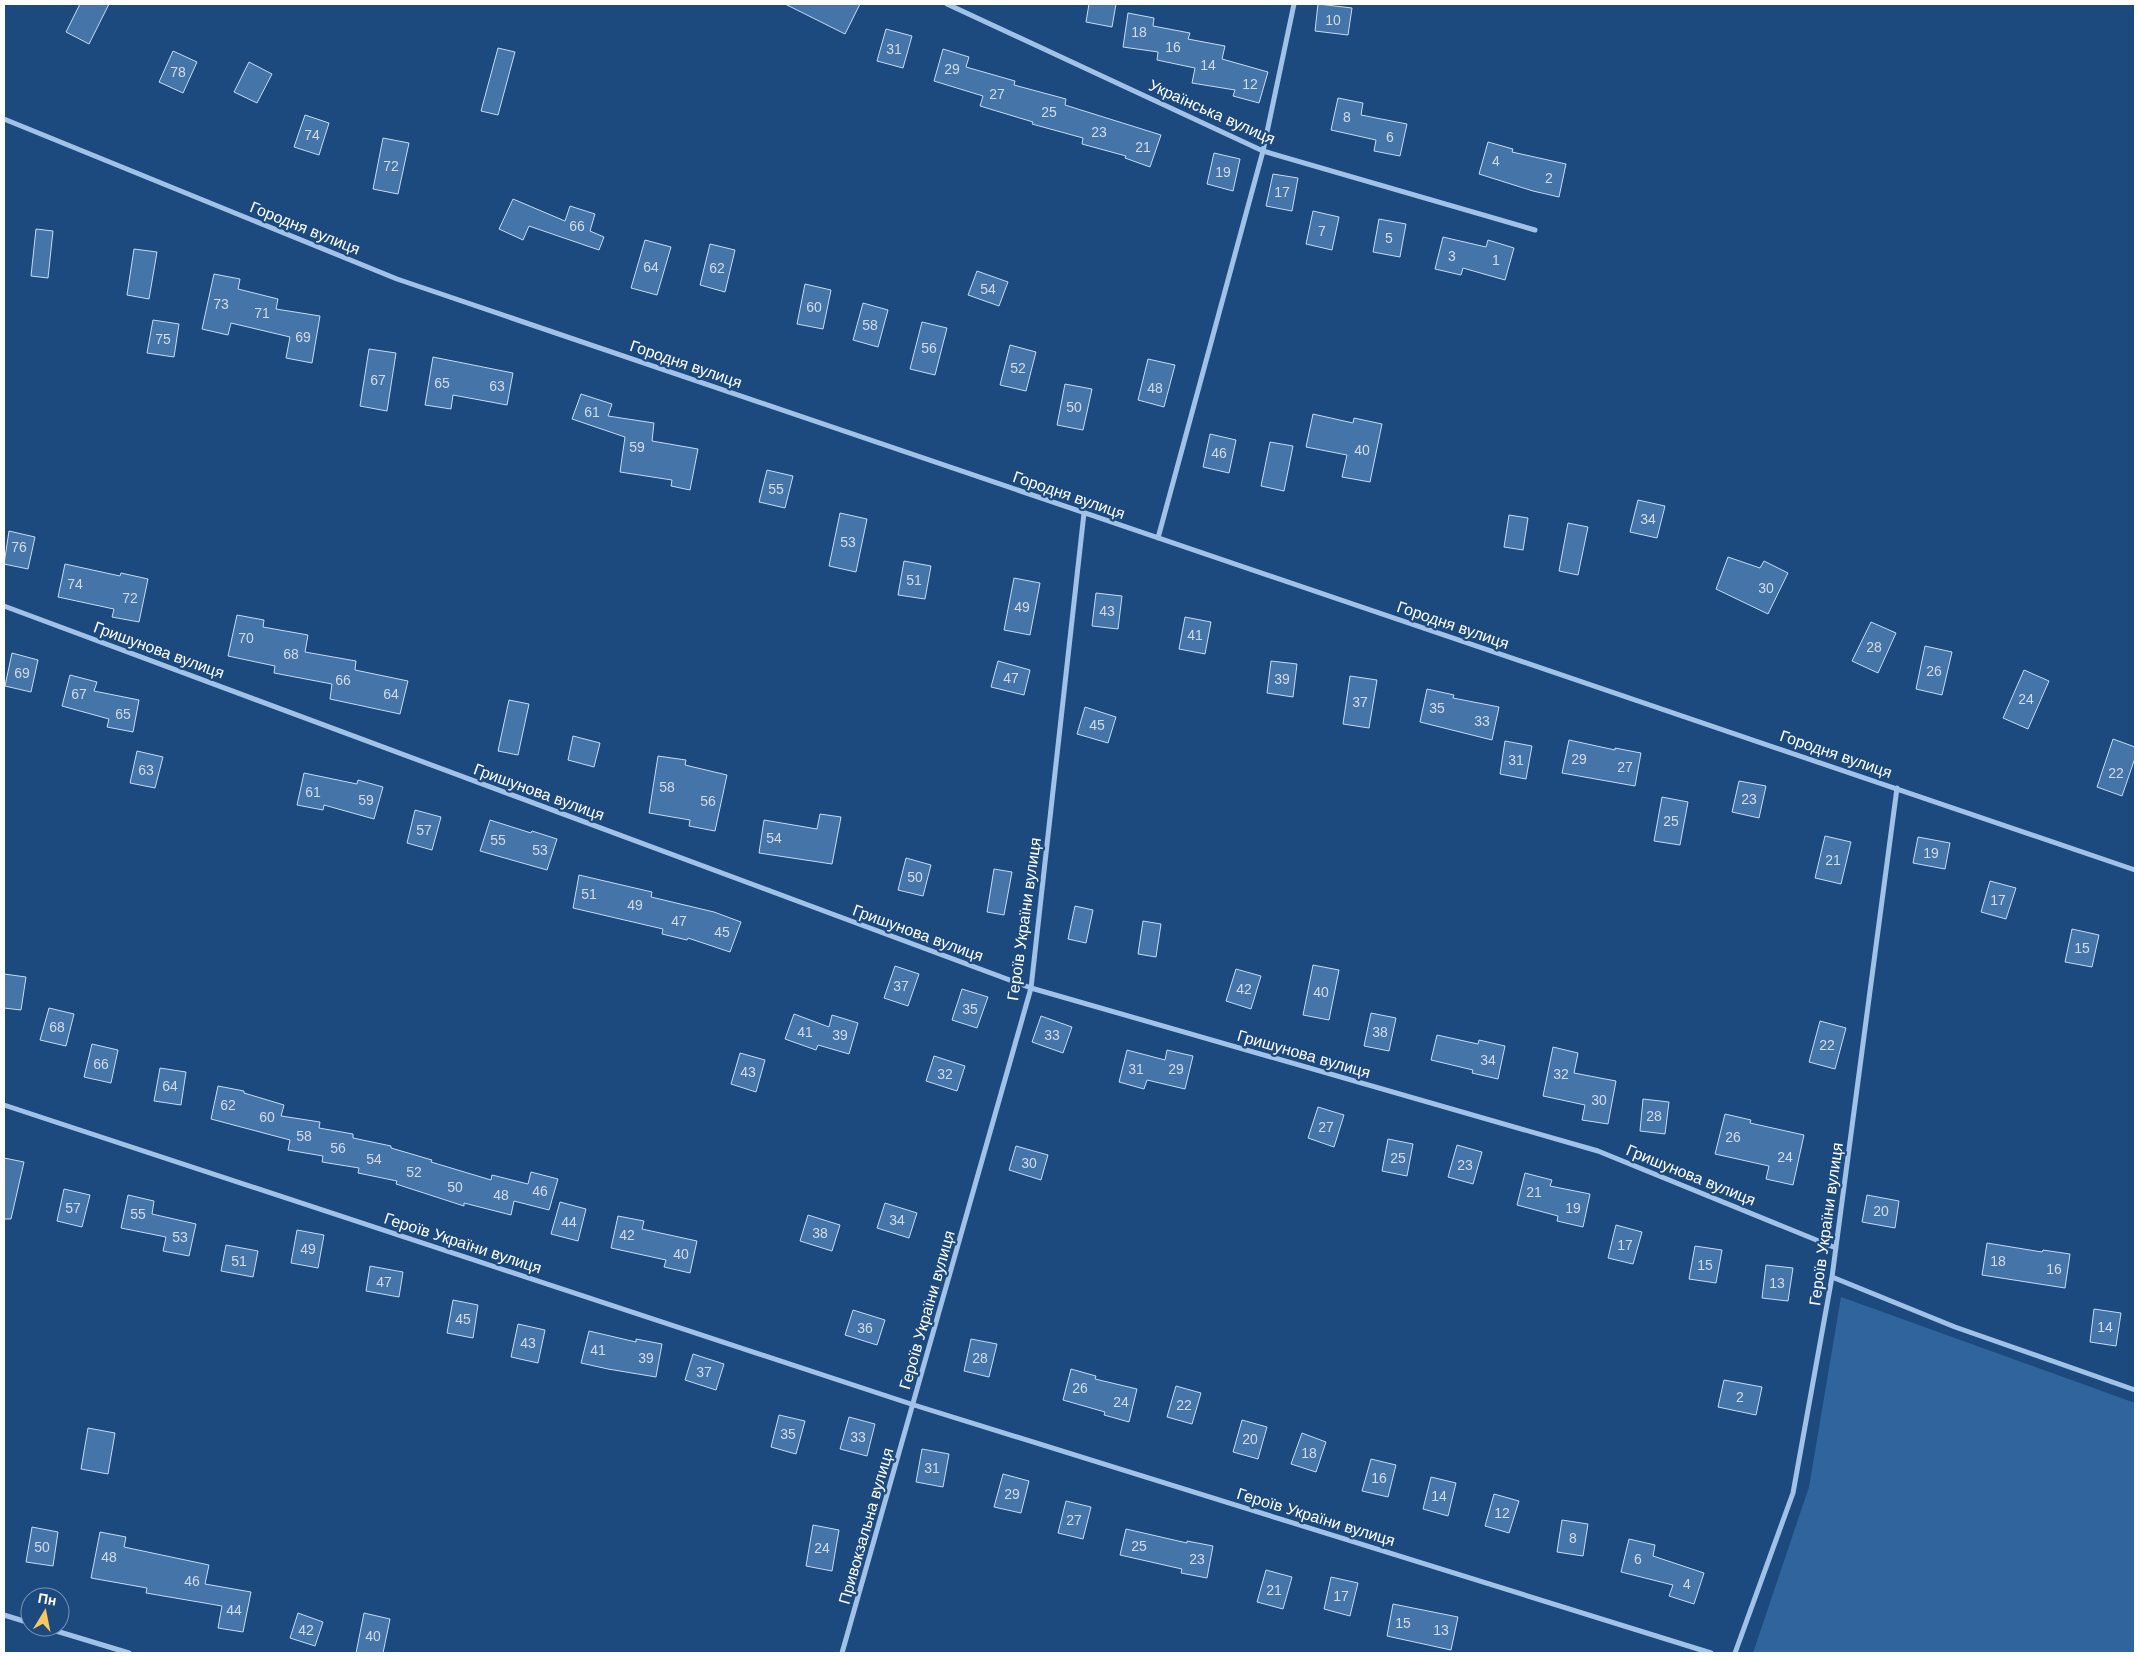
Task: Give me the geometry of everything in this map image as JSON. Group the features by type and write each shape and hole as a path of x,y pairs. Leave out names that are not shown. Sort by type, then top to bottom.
{"street":[{"name":"Українська вулиця","path":"947,4 1263,151 1535,230"},
{"path":"1158,538 1263,151 1294,4"},
{"name":"Городня вулиця","path":"4,119 397,279 2135,870"},
{"name":"Героїв України вулиця","path":"914,1405 1031,988 1084,513"},
{"name":"Гришунова вулиця","path":"4,606 1031,988 1598,1151 1836,1248"},
{"name":"Героїв України вулиця","path":"1735,1653 1793,1493 1832,1277 1898,788"},
{"name":"Героїв України вулиця","path":"4,1106 914,1405 1711,1653"},
{"path":"1832,1277 1955,1327 2135,1390"},
{"name":"Привокзальна вулиця","path":"842,1653 914,1405"},
{"path":"4,1615 20,1620"},
{"path":"70,1635 129,1653"}],"shaded area":[{"path":"1841,1297 2135,1403 2135,1653 1753,1653 1809,1487"}],"building":[{"path":"80,4 109,4 89,44 66,32"},
{"path":"785,4 860,4 845,34"},
{"path":"1089,4 1116,4 1112,27 1086,22"},
{"path":"1318,4 1352,8 1348,35 1315,31"},
{"path":"1128,13 1154,18 1153,26 1190,33 1188,39 1225,46 1222,59 1268,72 1259,103 1233,96 1235,90 1192,83 1195,68 1157,60 1158,52 1123,47"},
{"path":"886,29 912,36 903,68 877,61"},
{"path":"498,48 515,52 498,115 481,111"},
{"path":"943,49 969,57 966,67 1015,81 1014,85 1066,99 1065,105 1161,135 1150,167 1125,158 1126,156 1082,144 1083,138 1032,124 1033,122 980,106 983,96 934,81"},
{"path":"173,51 197,62 183,93 159,82"},
{"path":"249,62 272,74 257,103 234,92"},
{"path":"1338,98 1363,103 1361,115 1407,124 1400,156 1374,151 1376,140 1331,130"},
{"path":"305,115 329,123 319,155 294,147"},
{"path":"383,138 409,143 398,194 373,189"},
{"path":"1488,142 1513,149 1512,152 1566,164 1559,197 1479,174"},
{"path":"1214,153 1240,159 1233,191 1207,184"},
{"path":"1273,174 1298,178 1292,211 1266,206"},
{"path":"513,199 565,221 570,206 595,214 590,231 604,237 599,250 529,226 523,240 499,229"},
{"path":"1313,211 1339,217 1332,250 1306,244"},
{"path":"1379,219 1406,224 1400,257 1373,252"},
{"path":"36,229 53,231 48,278 31,276"},
{"path":"1443,237 1486,247 1488,240 1514,248 1505,280 1463,268 1461,275 1435,269"},
{"path":"645,240 671,247 657,295 631,288"},
{"path":"710,244 735,250 725,292 700,285"},
{"path":"134,249 157,252 149,299 127,295"},
{"path":"977,271 1008,282 999,306 968,295"},
{"path":"214,274 240,279 238,289 278,299 276,309 320,316 312,363 286,358 290,337 231,323 228,335 202,329"},
{"path":"805,284 831,290 823,329 797,324"},
{"path":"863,303 888,310 878,347 853,340"},
{"path":"153,320 179,324 174,357 147,353"},
{"path":"922,322 947,328 935,375 910,369"},
{"path":"1010,345 1036,352 1026,391 1000,385"},
{"path":"369,349 396,353 387,411 360,406"},
{"path":"433,357 513,373 507,405 453,395 451,409 425,405"},
{"path":"1148,359 1175,365 1164,407 1138,400"},
{"path":"1065,384 1092,389 1083,430 1057,425"},
{"path":"581,394 612,404 608,416 654,423 652,441 698,449 690,490 671,486 672,480 620,472 625,437 572,419"},
{"path":"1313,414 1353,423 1354,418 1382,424 1370,482 1342,477 1347,455 1306,447"},
{"path":"1210,434 1236,440 1229,473 1203,467"},
{"path":"1270,442 1293,446 1284,491 1261,486"},
{"path":"767,470 793,476 785,508 759,502"},
{"path":"1638,500 1665,506 1657,538 1630,532"},
{"path":"840,513 867,519 856,572 829,566"},
{"path":"1509,515 1528,518 1523,550 1504,547"},
{"path":"1568,523 1588,527 1578,575 1559,571"},
{"path":"9,531 35,537 28,569 4,564"},
{"path":"1728,557 1760,568 1764,561 1788,573 1768,614 1716,589"},
{"path":"904,561 931,566 925,599 898,595"},
{"path":"65,564 120,576 121,573 148,579 139,622 112,617 114,609 58,597"},
{"path":"1014,578 1040,583 1030,635 1004,630"},
{"path":"1096,593 1122,596 1118,629 1092,626"},
{"path":"237,615 264,620 263,627 308,635 305,652 356,661 355,670 408,681 400,714 330,699 332,684 274,673 275,666 228,656"},
{"path":"1185,617 1211,622 1205,654 1179,649"},
{"path":"1871,622 1896,633 1878,673 1852,661"},
{"path":"1925,646 1952,652 1942,695 1916,689"},
{"path":"12,653 38,660 31,692 5,686"},
{"path":"998,661 1030,670 1024,695 991,687"},
{"path":"1271,661 1297,664 1293,697 1267,693"},
{"path":"2024,670 2049,681 2028,729 2003,718"},
{"path":"70,675 97,682 94,691 139,700 133,732 107,727 109,719 62,706"},
{"path":"1350,676 1377,680 1369,728 1343,724"},
{"path":"1427,689 1454,695 1453,698 1499,707 1492,740 1420,722"},
{"path":"509,700 529,704 518,755 498,751"},
{"path":"1085,707 1116,717 1108,743 1077,734"},
{"path":"573,736 600,743 594,767 568,760"},
{"path":"2113,739 2135,747 2135,758 2122,796 2097,787"},
{"path":"1569,740 1615,750 1615,748 1641,753 1635,786 1562,773"},
{"path":"1505,741 1532,746 1526,779 1500,774"},
{"path":"137,751 163,757 155,788 130,783"},
{"path":"658,756 686,760 685,765 727,775 715,831 689,826 690,820 649,813"},
{"path":"304,773 357,784 358,780 383,787 374,819 324,805 323,810 297,805"},
{"path":"1739,781 1766,786 1759,818 1732,812"},
{"path":"1662,797 1688,802 1680,845 1654,841"},
{"path":"415,810 441,817 432,850 407,843"},
{"path":"820,814 841,817 832,864 759,853 764,820 817,829"},
{"path":"490,820 557,839 547,870 480,851"},
{"path":"1825,836 1851,842 1841,884 1815,878"},
{"path":"1918,837 1950,843 1945,869 1913,863"},
{"path":"906,858 931,865 923,896 898,890"},
{"path":"994,869 1012,872 1004,915 987,912"},
{"path":"579,875 652,892 651,897 714,912 741,922 730,952 688,938 687,940 662,934 663,929 573,908"},
{"path":"1990,881 2016,888 2006,919 1981,912"},
{"path":"1075,906 1093,910 1086,943 1068,939"},
{"path":"1143,921 1161,924 1156,957 1138,954"},
{"path":"2072,929 2099,935 2092,967 2065,962"},
{"path":"1313,965 1339,970 1329,1020 1303,1015"},
{"path":"895,966 919,974 908,1006 884,998"},
{"path":"1236,969 1261,976 1251,1009 1226,1001"},
{"path":"4,974 26,977 21,1010 4,1008"},
{"path":"962,989 988,997 977,1028 952,1020"},
{"path":"49,1008 74,1014 66,1046 40,1040"},
{"path":"1371,1013 1396,1018 1389,1051 1364,1046"},
{"path":"794,1014 829,1027 832,1015 858,1023 849,1054 818,1045 816,1050 785,1039"},
{"path":"1041,1016 1072,1027 1063,1053 1032,1042"},
{"path":"1820,1021 1846,1028 1835,1069 1809,1062"},
{"path":"1437,1035 1478,1044 1479,1040 1505,1046 1498,1079 1472,1073 1473,1070 1431,1060"},
{"path":"92,1044 118,1050 111,1083 84,1077"},
{"path":"1553,1047 1578,1053 1574,1073 1616,1081 1608,1124 1582,1120 1585,1105 1543,1096"},
{"path":"1127,1050 1165,1060 1167,1050 1193,1056 1185,1089 1147,1080 1144,1089 1119,1082"},
{"path":"740,1053 765,1060 756,1092 731,1084"},
{"path":"934,1056 965,1066 957,1091 926,1081"},
{"path":"160,1068 186,1072 181,1105 154,1101"},
{"path":"218,1086 244,1091 244,1093 284,1105 281,1116 320,1122 319,1128 353,1134 353,1138 391,1146 391,1148 432,1160 431,1162 491,1180 492,1175 528,1184 531,1172 558,1179 549,1210 514,1201 511,1215 464,1203 464,1206 396,1184 397,1181 358,1173 359,1168 322,1162 323,1156 288,1150 290,1140 211,1119"},
{"path":"1643,1099 1669,1102 1665,1134 1640,1131"},
{"path":"1318,1107 1344,1115 1334,1147 1308,1138"},
{"path":"1725,1114 1751,1120 1750,1123 1804,1135 1793,1185 1766,1179 1769,1166 1715,1154"},
{"path":"1388,1139 1413,1144 1407,1176 1382,1171"},
{"path":"1457,1145 1482,1152 1473,1184 1448,1177"},
{"path":"1016,1146 1048,1155 1041,1180 1009,1170"},
{"path":"4,1158 24,1162 11,1219 4,1219"},
{"path":"1525,1173 1552,1180 1550,1186 1590,1194 1583,1227 1557,1221 1558,1216 1517,1205"},
{"path":"64,1189 90,1195 82,1227 57,1221"},
{"path":"128,1195 154,1201 152,1214 196,1224 189,1256 163,1251 166,1237 121,1228"},
{"path":"1867,1195 1899,1201 1895,1228 1862,1222"},
{"path":"560,1202 586,1209 578,1241 551,1234"},
{"path":"885,1203 917,1213 909,1238 877,1228"},
{"path":"808,1215 840,1225 832,1251 800,1241"},
{"path":"618,1216 644,1221 642,1229 697,1241 690,1273 664,1267 666,1260 611,1248"},
{"path":"1616,1225 1642,1232 1633,1264 1608,1258"},
{"path":"297,1230 324,1235 318,1268 291,1263"},
{"path":"1987,1243 2042,1252 2043,1250 2070,1254 2065,1288 1982,1275"},
{"path":"226,1245 258,1251 253,1277 221,1271"},
{"path":"1695,1246 1722,1250 1716,1283 1689,1279"},
{"path":"1766,1265 1793,1268 1788,1301 1762,1298"},
{"path":"370,1266 403,1272 399,1297 366,1291"},
{"path":"453,1300 478,1305 473,1338 447,1333"},
{"path":"2094,1309 2121,1313 2116,1346 2090,1342"},
{"path":"853,1310 885,1320 877,1345 845,1335"},
{"path":"518,1324 545,1330 538,1363 511,1357"},
{"path":"589,1331 636,1342 636,1339 662,1344 656,1377 581,1363"},
{"path":"971,1339 997,1344 989,1377 964,1371"},
{"path":"693,1354 724,1364 716,1390 685,1380"},
{"path":"1071,1369 1096,1376 1095,1379 1137,1389 1129,1422 1104,1415 1105,1412 1063,1400"},
{"path":"1724,1380 1762,1387 1756,1415 1718,1407"},
{"path":"1176,1386 1201,1393 1192,1424 1167,1417"},
{"path":"779,1415 805,1421 796,1454 771,1447"},
{"path":"849,1417 875,1424 867,1456 840,1449"},
{"path":"1242,1420 1267,1427 1258,1459 1233,1452"},
{"path":"88,1428 115,1433 108,1474 81,1469"},
{"path":"1302,1433 1326,1442 1316,1472 1291,1464"},
{"path":"922,1449 949,1454 943,1487 916,1482"},
{"path":"1371,1459 1396,1465 1388,1497 1362,1491"},
{"path":"1003,1474 1029,1481 1021,1513 994,1507"},
{"path":"1431,1477 1456,1483 1448,1516 1423,1509"},
{"path":"1494,1494 1519,1501 1509,1533 1485,1526"},
{"path":"1066,1501 1091,1507 1083,1539 1058,1533"},
{"path":"1562,1520 1588,1524 1583,1556 1557,1552"},
{"path":"813,1525 839,1530 832,1571 806,1566"},
{"path":"32,1527 58,1532 53,1566 26,1562"},
{"path":"1126,1529 1187,1543 1187,1541 1213,1546 1207,1578 1181,1573 1182,1569 1120,1555"},
{"path":"100,1532 126,1537 124,1547 209,1565 205,1584 251,1592 243,1632 218,1628 222,1606 146,1593 147,1588 91,1578"},
{"path":"1629,1539 1655,1545 1653,1556 1704,1573 1694,1604 1669,1596 1673,1585 1621,1572"},
{"path":"1266,1570 1292,1577 1283,1609 1257,1602"},
{"path":"1331,1577 1358,1583 1350,1616 1324,1609"},
{"path":"1393,1604 1458,1617 1451,1650 1387,1636"},
{"path":"298,1613 323,1622 315,1646 290,1638"},
{"path":"364,1613 390,1619 383,1653 356,1653"}]}
